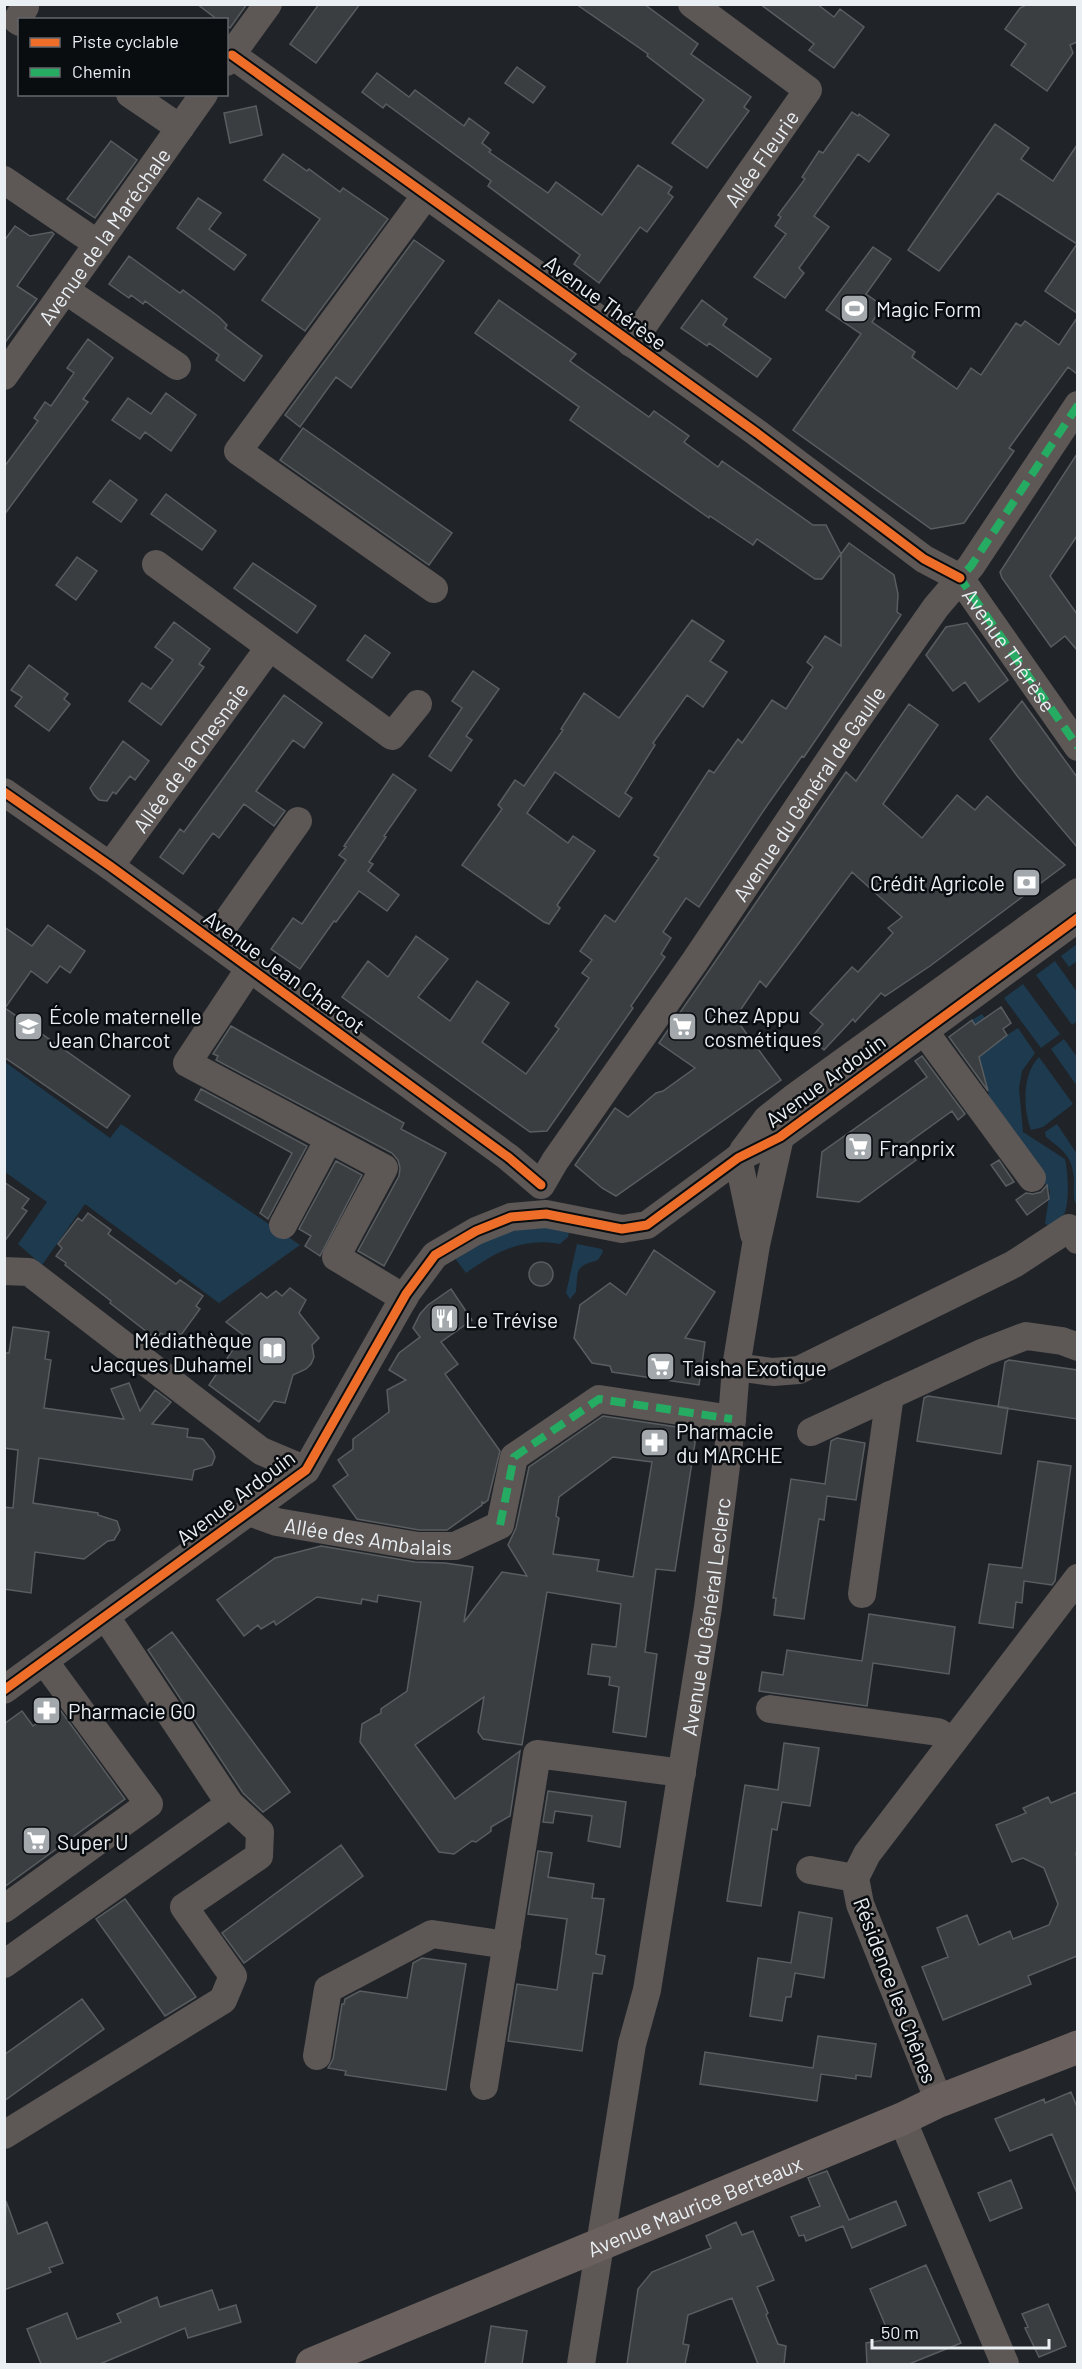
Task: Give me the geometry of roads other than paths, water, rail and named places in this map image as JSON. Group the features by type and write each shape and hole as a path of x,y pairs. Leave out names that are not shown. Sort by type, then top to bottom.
{"main road":[{"name":"Avenue Maurice Berteaux","path":"312,2364 902,2119 939,2101 1077,2047"}],"street":[{"path":"229,59 268,4"},
{"name":"Allée Fleurie","path":"631,342 808,90 692,4"},
{"name":"Avenue Thérèse","path":"229,59 426,195 631,342 757,433 924,559 960,578 1077,747"},
{"path":"133,96 180,128"},
{"name":"Avenue de la Maréchale","path":"4,376 203,96"},
{"path":"4,180 98,244"},
{"path":"426,195 238,451 434,589"},
{"path":"66,290 177,366"},
{"name":"Avenue du Général de Gaulle","path":"541,1185 555,1161 695,961 851,728 936,608 971,566 1077,405"},
{"path":"156,564 392,736 418,704"},
{"name":"Allée de la Chesnaie","path":"110,866 269,648"},
{"name":"Avenue Jean Charcot","path":"4,792 250,968 498,1150 541,1185"},
{"path":"213,941 298,821"},
{"name":"Avenue Ardouin","path":"738,1158 767,1119 796,1096 1077,892"},
{"name":"Avenue Ardouin","path":"4,1690 306,1470 404,1298 435,1255 476,1231 511,1217 546,1214 621,1228 647,1225 738,1158 780,1137 1077,918"},
{"path":"250,968 188,1063 384,1168 336,1257 404,1298"},
{"path":"924,1031 1032,1178"},
{"name":"Avenue du Général Leclerc","path":"581,2364 608,2240 632,2044 647,1990 708,1607 732,1419 736,1367 756,1245 780,1137"},
{"path":"284,1225 329,1139"},
{"name":"Avenue du Général Leclerc","path":"738,1158 756,1245"},
{"path":"541,1185 578,1220"},
{"name":"Avenue Ardouin","path":"511,1217 541,1185"},
{"path":"736,1367 773,1372 799,1370 1014,1264 1069,1228 1077,1240"},
{"path":"4,1271 29,1272 261,1451 306,1470"},
{"path":"811,1432 984,1352 1026,1336 1062,1341 1077,1347"},
{"path":"862,1594 890,1395"},
{"name":"Allée des Ambalais","path":"249,1512 277,1522 418,1546 455,1546 500,1525 514,1457 599,1399 732,1419"},
{"name":"Résidence les Chênes","path":"939,2101 860,1904 855,1878 867,1854 1077,1578"},
{"path":"4,2135 223,2000 233,1976 184,1907 260,1856 260,1832 230,1804 106,1617"},
{"path":"4,1909 148,1804 44,1661"},
{"path":"770,1708 938,1732 953,1741"},
{"path":"484,2086 537,1754 682,1773"},
{"path":"4,1964 230,1804"},
{"name":"Résidence les Chênes","path":"810,1870 855,1878"},
{"path":"317,2056 328,1989 432,1934 507,1945"},
{"path":"902,2119 1005,2364"}],"place":[{"name":"Magic Form","path":"855,308"},
{"name":"Crédit Agricole","path":"1026,882"},
{"name":"Chez Appu cosmétiques","path":"683,1026"},
{"name":"École maternelle Jean Charcot","path":"28,1027"},
{"name":"Franprix","path":"858,1147"},
{"name":"Le Trévise","path":"444,1319"},
{"name":"Médiathèque Jacques Duhamel","path":"273,1351"},
{"name":"Taisha Exotique","path":"661,1367"},
{"name":"Pharmacie du MARCHE","path":"655,1442"},
{"name":"Pharmacie GO","path":"47,1710"},
{"name":"Super U","path":"36,1841"}]}
